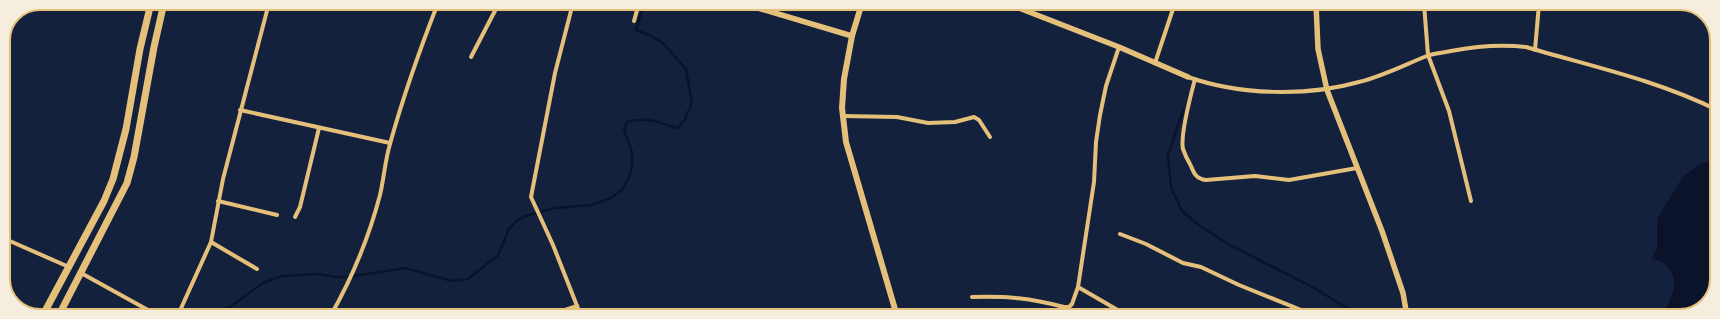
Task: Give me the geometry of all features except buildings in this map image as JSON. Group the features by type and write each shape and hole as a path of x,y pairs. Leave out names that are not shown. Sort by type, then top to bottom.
{"highway":[{"path":"46,309 108,192 118,164 126,129 140,49 149,10"},
{"path":"62,309 125,187 132,166 162,10"},
{"path":"126,129 139,132"}],"main road":[{"path":"860,10 852,36 844,79 843,116 846,142 895,309"}],"street":[{"path":"181,309 212,242 218,201 240,110 267,10"},
{"path":"334,309 348,286 375,214 390,143 436,10"},
{"path":"471,57 496,10"},
{"path":"571,10 555,73 532,182 531,197 578,309"},
{"path":"634,21 637,10"},
{"path":"773,10 852,36"},
{"path":"1024,10 1119,47 1192,78 1238,89 1269,91 1327,90 1359,82 1396,70 1428,55 1475,47 1514,46 1526,47 1617,73 1661,87 1710,107"},
{"path":"1155,63 1173,10"},
{"path":"1316,10 1318,49 1327,90 1382,231 1403,294 1406,309"},
{"path":"1424,10 1428,55 1449,111 1471,201"},
{"path":"1535,50 1538,10"},
{"path":"972,297 1008,296 1032,299 1069,307 1072,304 1078,287 1094,182 1096,142 1100,114 1106,86 1119,47"},
{"path":"1192,78 1183,144 1184,152 1195,175 1198,178 1206,180 1259,176 1289,180 1357,168"},
{"path":"240,110 390,143"},
{"path":"843,116 897,116 928,123 955,122 974,116 979,120 990,137"},
{"path":"295,218 300,207 318,128"},
{"path":"218,201 277,215"},
{"path":"1120,234 1146,244 1183,263 1201,267 1269,298 1298,309"},
{"path":"10,241 69,267"},
{"path":"212,242 257,269"},
{"path":"81,273 146,309"},
{"path":"1078,287 1116,309"},
{"path":"568,309 577,306"}],"water":[{"path":"1710,161 1710,283 1704,297 1700,302 1692,307 1665,309 1671,297 1674,284 1671,271 1666,265 1652,258 1657,248 1657,219 1682,178 1698,165"}],"waterway":[{"path":"225,309 263,283 282,276 318,274 336,277 355,276 405,268 452,281 468,279 498,255 509,229 517,220 554,208 591,205 611,198 623,189 630,175 632,152 624,130 627,122 634,120 647,120 678,128 684,121 692,103 686,69 664,44 651,36 636,30 642,10"},
{"path":"1183,110 1168,155 1171,187 1182,211 1200,226 1228,244 1316,289 1350,309"}]}
